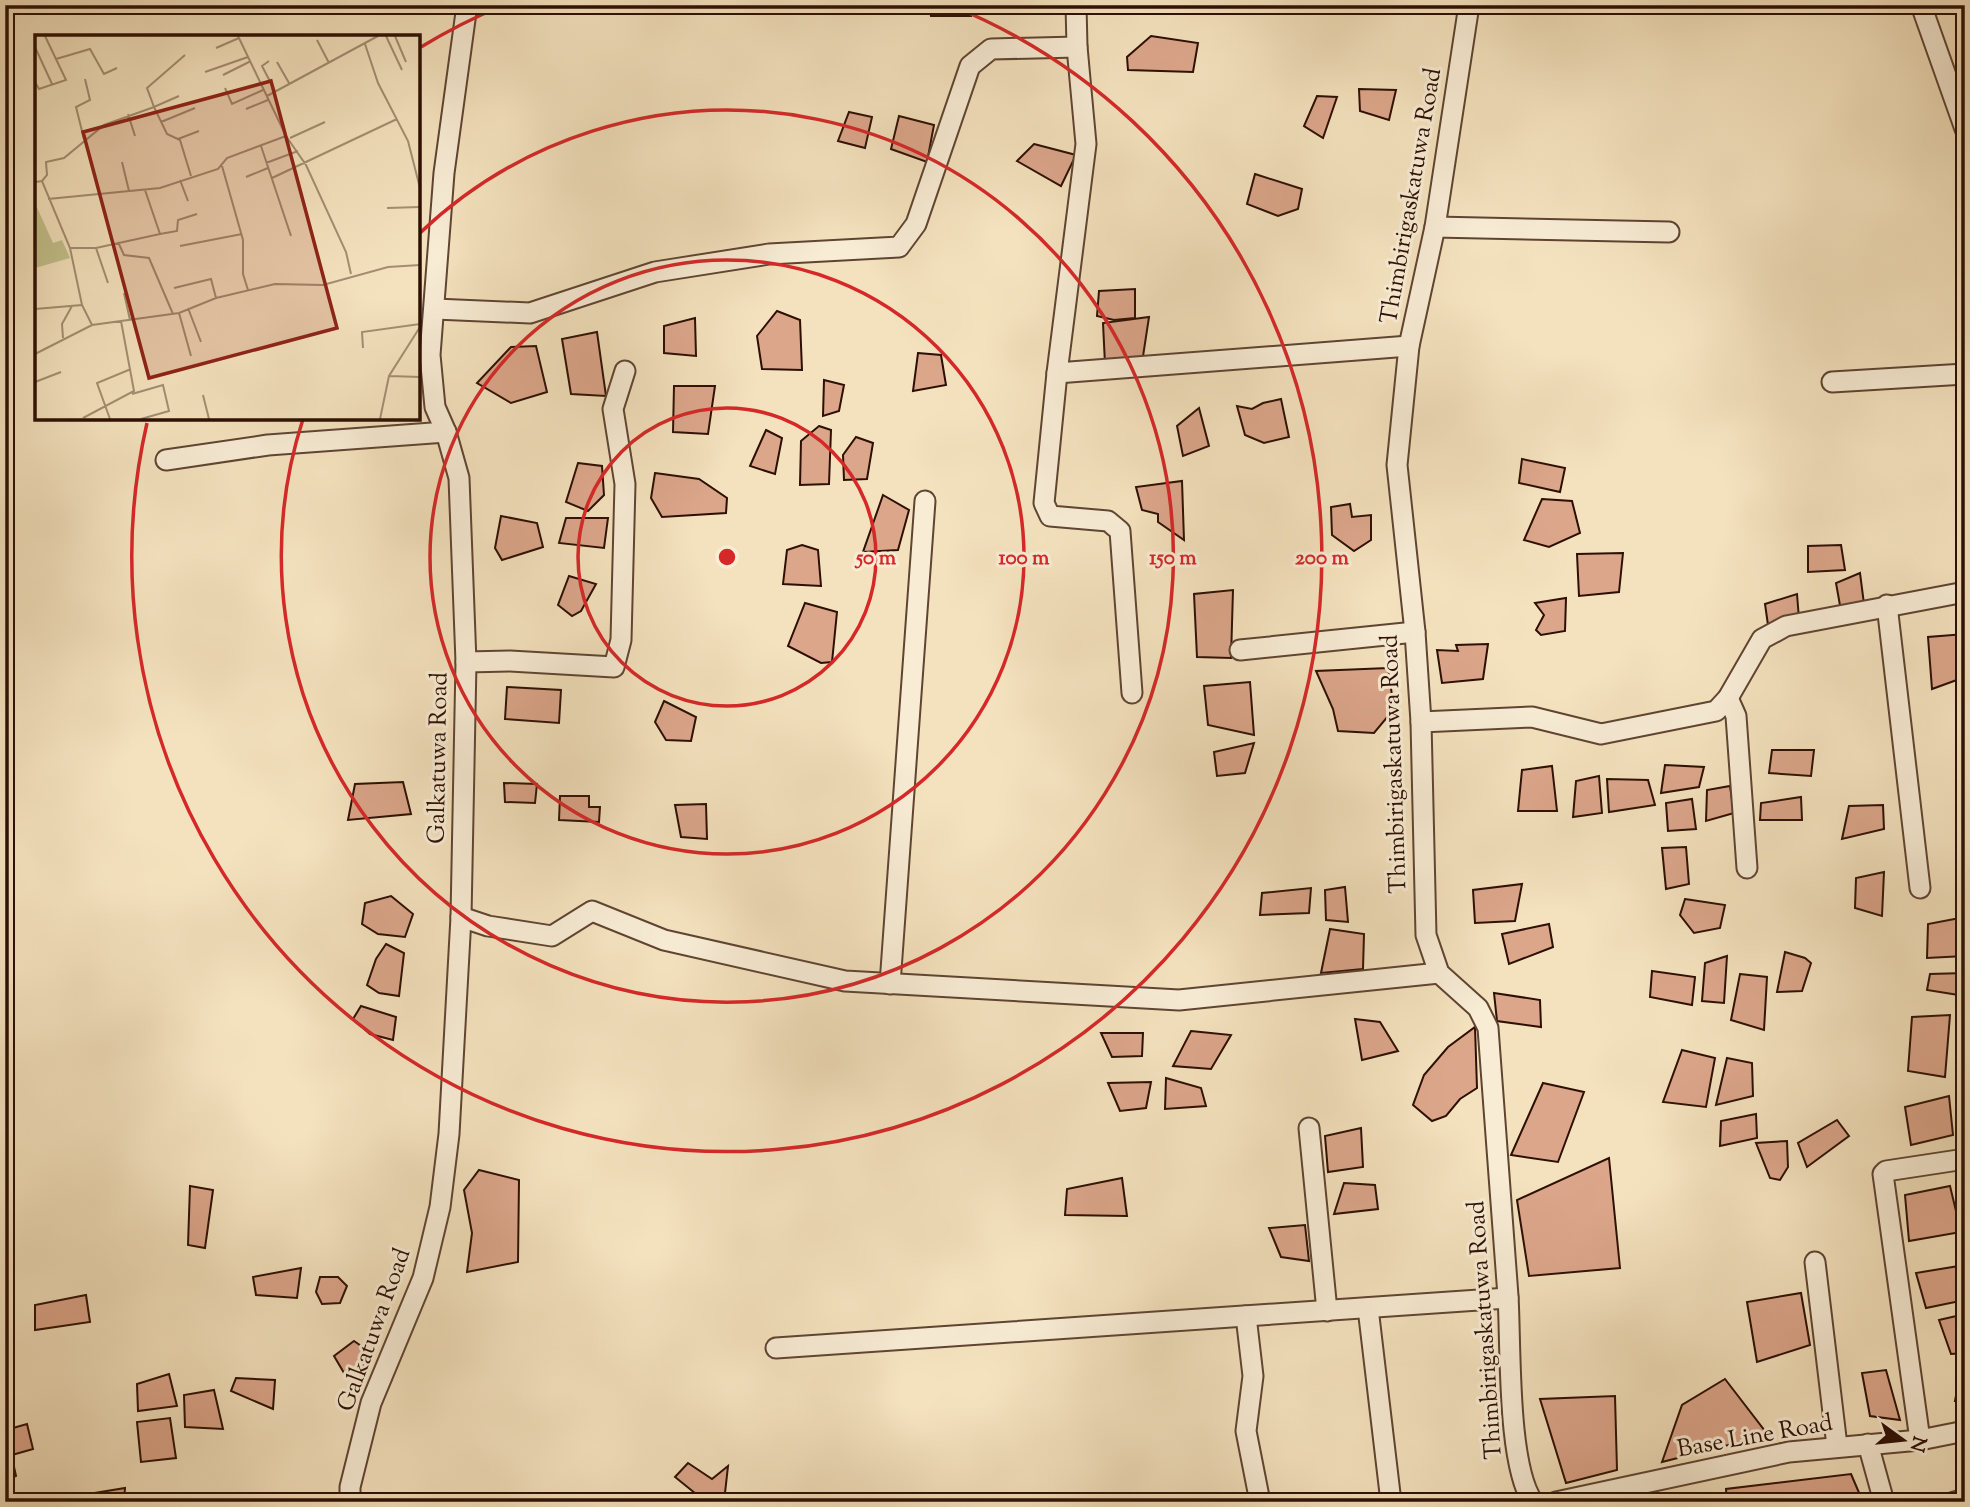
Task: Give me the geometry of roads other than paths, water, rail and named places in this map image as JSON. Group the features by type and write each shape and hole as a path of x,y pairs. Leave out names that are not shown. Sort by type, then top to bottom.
{"street":[{"name":"Galkatuwa Road","path":"350,1502 350,1487 371,1403 423,1278 440,1207 449,1135 461,917 466,662 459,478 446,432 435,407 424,355 435,309 444,173 467,5"},
{"path":"1076,5 1086,144 1057,373 1044,503 1050,516 1108,521 1120,531 1132,693"},
{"name":"Thimbirigaskatuwa Road","path":"1469,5 1435,228 1409,346 1397,465 1415,632 1421,722 1426,935 1439,972 1478,1008 1488,1028 1508,1298 1515,1439 1527,1493 1533,1502"},
{"path":"1921,5 1965,129"},
{"path":"435,309 530,313 655,272 769,254 899,247 916,224 971,66 991,48 1077,47"},
{"path":"1435,228 1669,232"},
{"path":"1057,373 1409,346"},
{"path":"466,662 510,661 614,667 621,640 625,484 613,409 625,371"},
{"path":"1832,382 1965,374"},
{"path":"166,460 268,445 446,432"},
{"path":"890,984 925,501"},
{"path":"1421,722 1532,717 1601,733 1716,711 1728,698 1762,639 1786,626 1965,592"},
{"path":"1887,605 1920,888"},
{"path":"1240,650 1415,632"},
{"path":"1728,698 1736,716 1747,868"},
{"path":"461,917 488,926 552,936 592,911 664,940 845,981 890,984 1179,1000 1439,972"},
{"path":"1310,1128 1328,1311"},
{"path":"1920,1440 1882,1174 1886,1171 1965,1159"},
{"path":"1815,1262 1837,1446"},
{"path":"776,1348 1508,1298"},
{"path":"1368,1308 1391,1502"},
{"path":"1246,1316 1252,1376 1246,1431 1260,1502"},
{"name":"Base Line Road","path":"1556,1502 1789,1452 1920,1440 1965,1431"},
{"path":"1868,1444 1884,1502"},
{"path":"1954,1502 1965,1499"}]}
